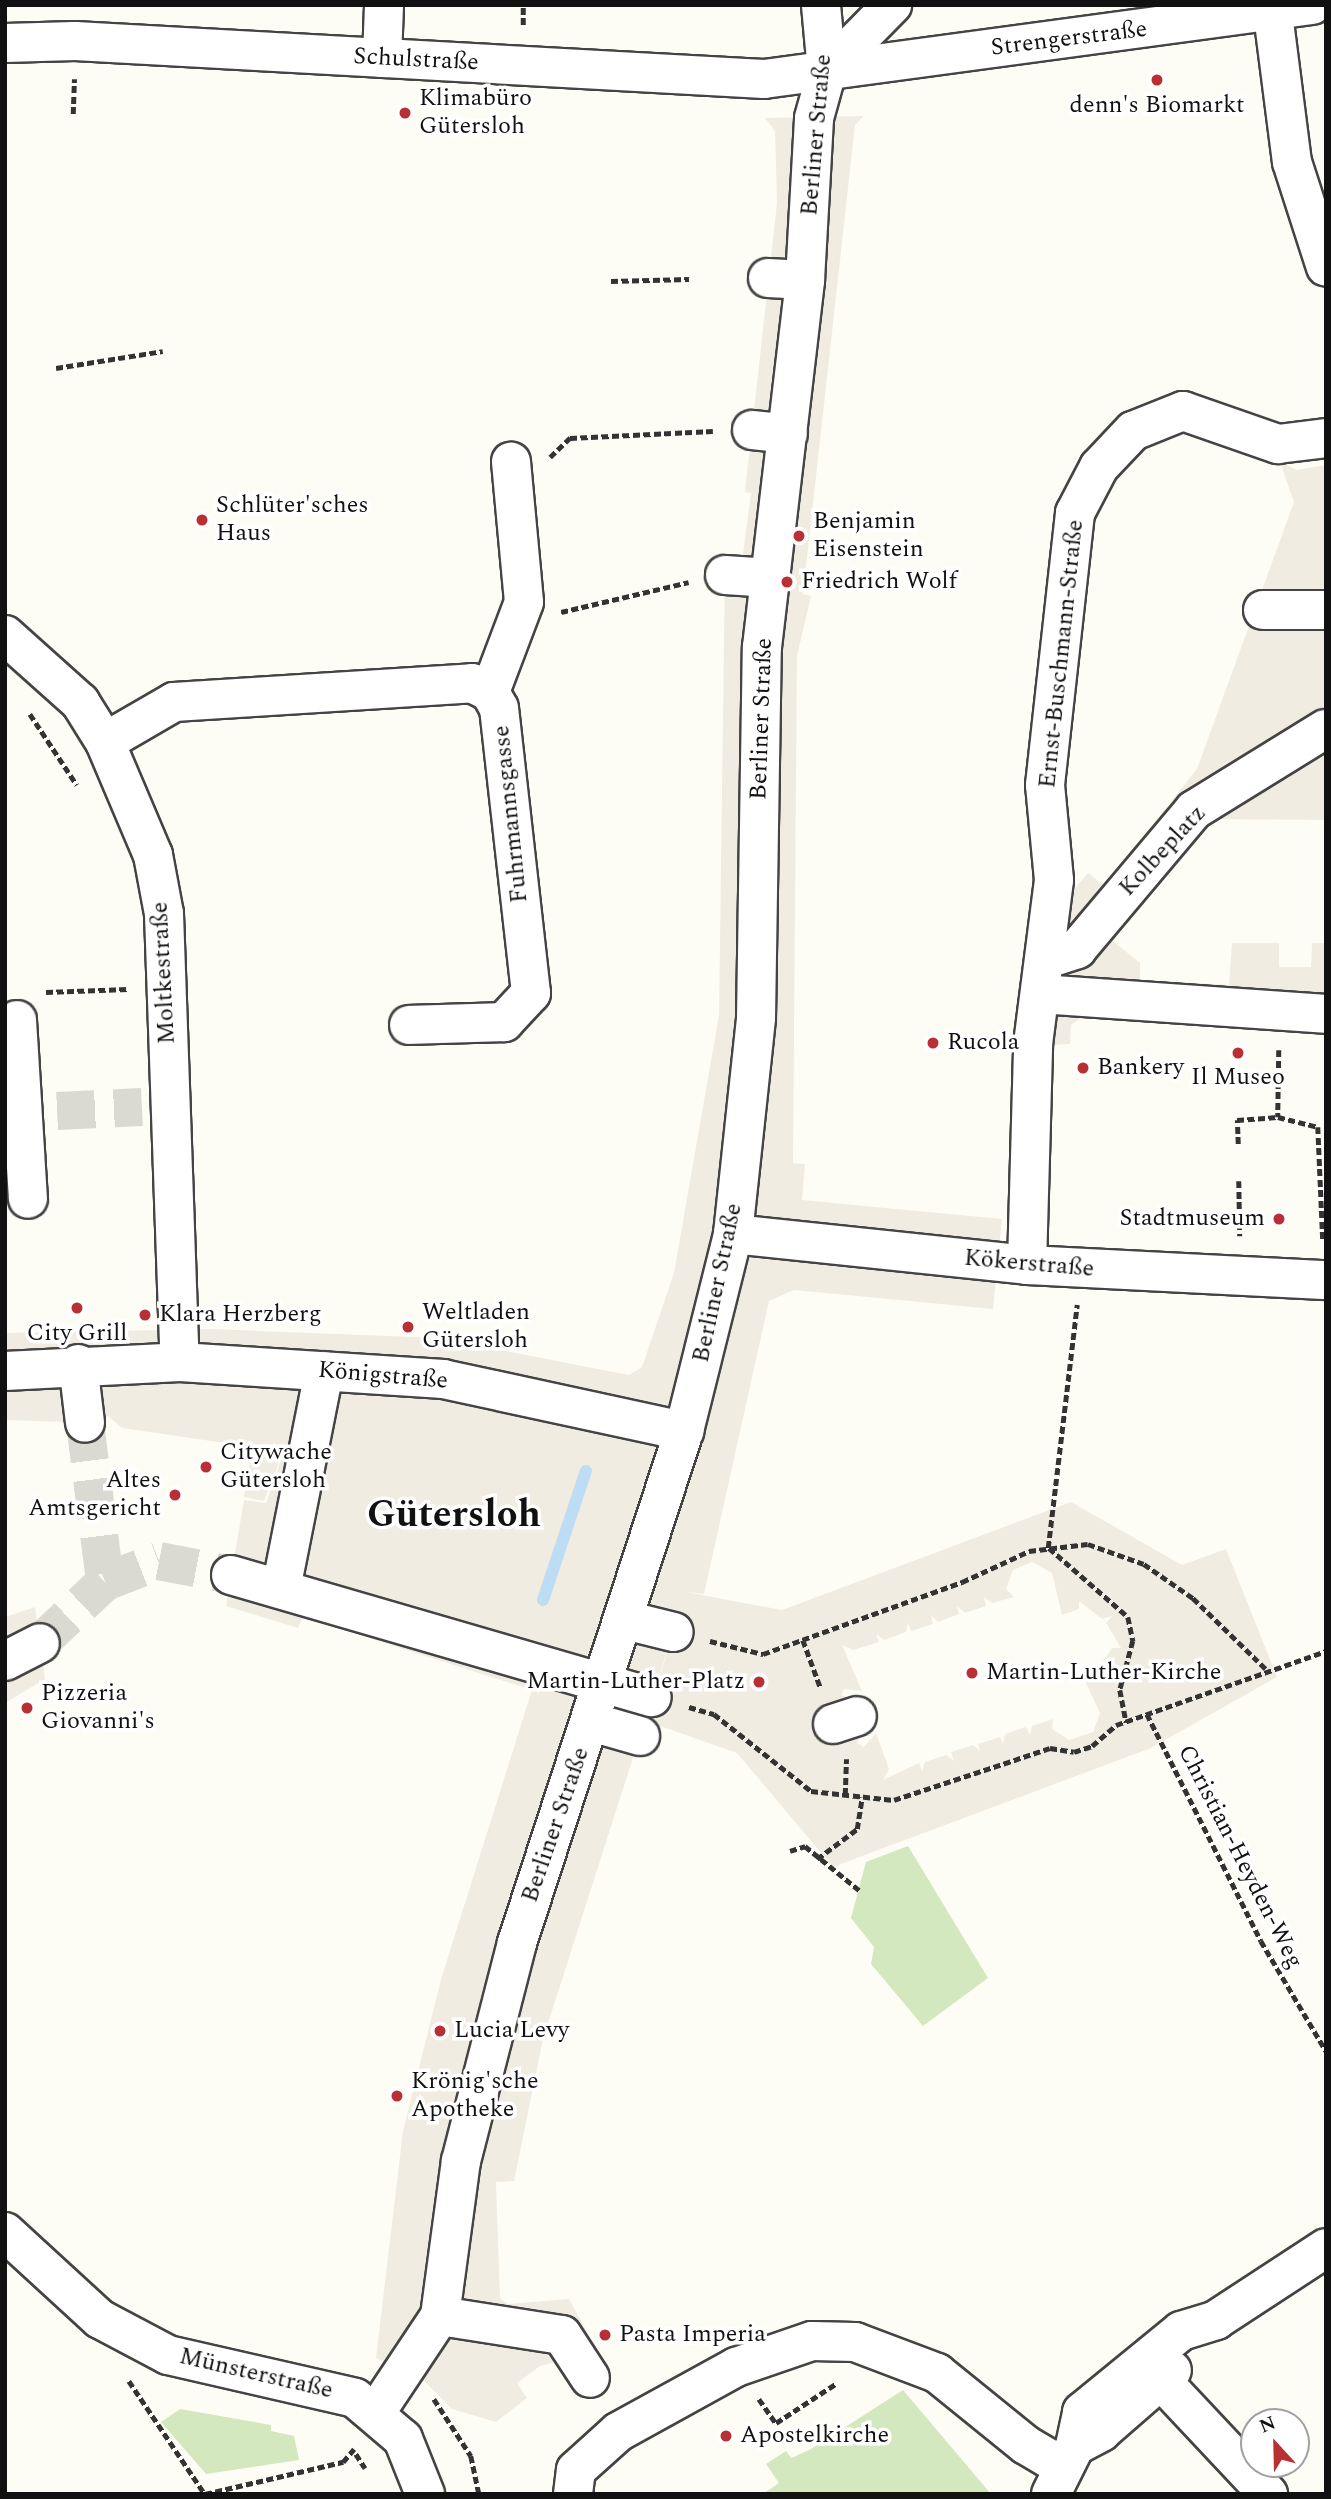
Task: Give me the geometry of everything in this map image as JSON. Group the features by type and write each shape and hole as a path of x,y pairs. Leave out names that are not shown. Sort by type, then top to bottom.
{"street":[{"path":"382,58 384,5"},
{"name":"Berliner Straße","path":"367,2427 440,2316 467,2136 517,1942 625,1620 684,1431 733,1234 756,1018 762,660 771,578 770,432 787,279 814,118 827,71 821,5"},
{"path":"827,71 892,5"},
{"name":"Strengerstraße","path":"827,71 1102,20 1273,14 1312,5"},
{"path":"1273,14 1292,162 1326,267"},
{"name":"Schulstraße","path":"5,43 75,41 764,79 827,71"},
{"name":"Ernst-Buschmann-Straße","path":"1027,1265 1033,1044 1055,967 1054,880 1045,785 1075,513 1093,478 1133,431 1183,411 1278,444 1324,448"},
{"path":"490,692 524,602 511,461"},
{"path":"725,575 771,578"},
{"path":"1263,610 1326,610"},
{"name":"Moltkestraße","path":"5,635 66,686 105,742 136,808 164,914 167,988 156,1107 180,1362"},
{"name":"Fuhrmannsgasse","path":"105,742 174,702 472,684 490,692 499,708 531,993 504,1022 409,1025"},
{"name":"Kolbeplatz","path":"1055,967 1194,810 1326,730 1326,712"},
{"path":"1055,967 1091,970 1092,994"},
{"path":"1055,967 1092,994 1280,1022 1326,1014"},
{"path":"24,1006 41,1112 28,1199"},
{"name":"Kökerstraße","path":"733,1234 1027,1265 1325,1280"},
{"name":"Königstraße","path":"5,1371 78,1364 180,1362 443,1379 684,1431"},
{"path":"78,1364 85,1423"},
{"path":"281,1589 324,1371"},
{"path":"231,1575 652,1697"},
{"path":"625,1620 674,1632"},
{"path":"5,1661 40,1643"},
{"path":"591,1722 640,1736"},
{"name":"Münsterstraße","path":"10,2246 100,2319 168,2355 328,2388 367,2427"},
{"path":"1063,2469 1082,2412 1181,2330 1216,2320 1324,2251"},
{"path":"440,2316 562,2335 590,2378"},
{"path":"1063,2469 1195,2350 1216,2320"},
{"path":"573,2494 576,2470 594,2448 736,2367 812,2341 886,2350 937,2373 1026,2445 1063,2469"},
{"path":"1160,2379 1268,2494"},
{"path":"367,2427 403,2439 425,2494"}],"path":[{"path":"523,5 523,35"},
{"path":"73,114 75,69"},
{"path":"611,281 689,279"},
{"path":"56,368 163,351"},
{"path":"570,438 770,432"},
{"path":"517,624 725,575"},
{"path":"24,1006 167,988"},
{"path":"1278,1117 1280,1022"},
{"path":"1238,1144 1237,1120 1278,1117 1318,1127 1325,1280"},
{"path":"1239,1181 1240,1276"},
{"path":"1048,1548 1082,1268"},
{"path":"674,1632 763,1654 1048,1548 1088,1544 1144,1564 1194,1598 1267,1670"},
{"path":"1048,1548 1128,1617 1133,1641 1119,1690 1126,1722"},
{"path":"652,1697 713,1714 811,1791 894,1800 1050,1748 1074,1752 1126,1722 1326,1651"},
{"name":"Christian-Heyden-Weg","path":"1146,1714 1261,1941 1326,2051"},
{"path":"817,1859 857,1829 862,1797"},
{"path":"790,1851 805,1846 817,1859 859,1890"},
{"path":"736,2367 776,2423 886,2350"},
{"path":"401,2374 446,2411 471,2456 479,2494"},
{"path":"129,2381 205,2494 343,2462 367,2427"},
{"path":"353,2450 365,2468"},
{"path":"239,2485 243,2494"}],"green space":[{"path":"908,1846 988,1978 923,2026 871,1964 874,1947 851,1918 866,1862"},
{"path":"903,2390 991,2494 763,2494 779,2483 766,2464 786,2451 791,2458 811,2449"},
{"path":"180,2409 271,2425 271,2431 294,2436 299,2460 206,2474 161,2422"}],"shaded area":[{"path":"864,116 855,125 803,594 811,596 797,656 793,1163 805,1164 802,1200 1002,1219 993,1309 794,1290 769,1301 704,1594 686,1592 782,1610 1071,1502 1182,1565 1226,1549 1277,1677 1151,1748 833,1867 737,1753 646,1721 679,1614 543,2039 514,2181 496,2182 500,2298 507,2304 569,2299 607,2368 593,2375 559,2361 540,2366 517,2383 527,2398 496,2422 452,2409 424,2381 376,2358 403,2131 442,1976 532,1690 303,1617 298,1628 226,1606 244,1500 266,1503 287,1443 264,1501 244,1497 252,1447 122,1428 108,1416 96,1423 5,1420 5,1333 213,1329 439,1338 629,1375 642,1367 674,1273 719,1015 725,565 742,562 751,493 745,492 777,203 775,131 765,118","holes":["1032,1562 1052,1573 1062,1615 1079,1609 1079,1601 1102,1619 1112,1616 1106,1623 1121,1648 1112,1648 1101,1665 1104,1675 1097,1670 1082,1675 1100,1713 1093,1732 1069,1740 1052,1729 1053,1719 1032,1726 1030,1735 1026,1727 1005,1734 1003,1744 1000,1737 978,1744 980,1751 973,1745 951,1752 954,1761 946,1755 925,1762 922,1771 919,1763 883,1780 889,1769 876,1733 864,1747 857,1743 863,1732 852,1700 841,1695 844,1689 862,1691 842,1645 853,1650 879,1642 876,1634 884,1640 906,1632 908,1623 911,1631 933,1624 931,1615 938,1622 959,1614 957,1606 965,1613 986,1606 984,1597 992,1603 1014,1597 1006,1589 1013,1570"]},
{"path":"1280,462 1297,470 1326,465 1326,820 1210,819 1113,941 1140,963 1140,980 1229,985 1232,943 1279,943 1279,967 1311,967 1312,943 1326,943 1326,1035 1085,1015 1071,1025 1070,1044 1054,1045 1063,902 1088,873 1102,884 1109,879 1197,769 1294,502"},
{"path":"35,1607 45,1679 5,1703 5,1617"}],"waterway":[{"path":"543,1600 586,1471"}],"tunnel":[{"path":"57,1111 142,1107"},
{"path":"85,1423 105,1582"},
{"path":"40,1643 105,1582 159,1561 231,1575"}],"place":[{"name":"denn's Biomarkt","path":"1157,80"},
{"name":"Klimabüro Gütersloh","path":"405,113"},
{"name":"Schlüter'sches Haus","path":"202,520"},
{"name":"Benjamin Eisenstein","path":"799,536"},
{"name":"Friedrich Wolf","path":"787,582"},
{"name":"Rucola","path":"933,1043"},
{"name":"Il Museo","path":"1238,1053"},
{"name":"Bankery","path":"1083,1068"},
{"name":"Stadtmuseum","path":"1279,1219"},
{"name":"City Grill","path":"77,1308"},
{"name":"Klara Herzberg","path":"145,1315"},
{"name":"Weltladen Gütersloh","path":"408,1327"},
{"name":"Citywache Gütersloh","path":"206,1467"},
{"name":"Altes Amtsgericht","path":"175,1495"},
{"name":"Martin-Luther-Kirche","path":"972,1673"},
{"name":"Martin-Luther-Platz","path":"759,1682"},
{"name":"Pizzeria Giovanni's","path":"27,1708"},
{"name":"Lucia Levy","path":"440,2031"},
{"name":"Krönig'sche Apotheke","path":"397,2096"},
{"name":"Pasta Imperia","path":"605,2335"},
{"name":"Apostelkirche","path":"726,2436"}],"district":[{"name":"Gütersloh","path":"454,1516"}]}
